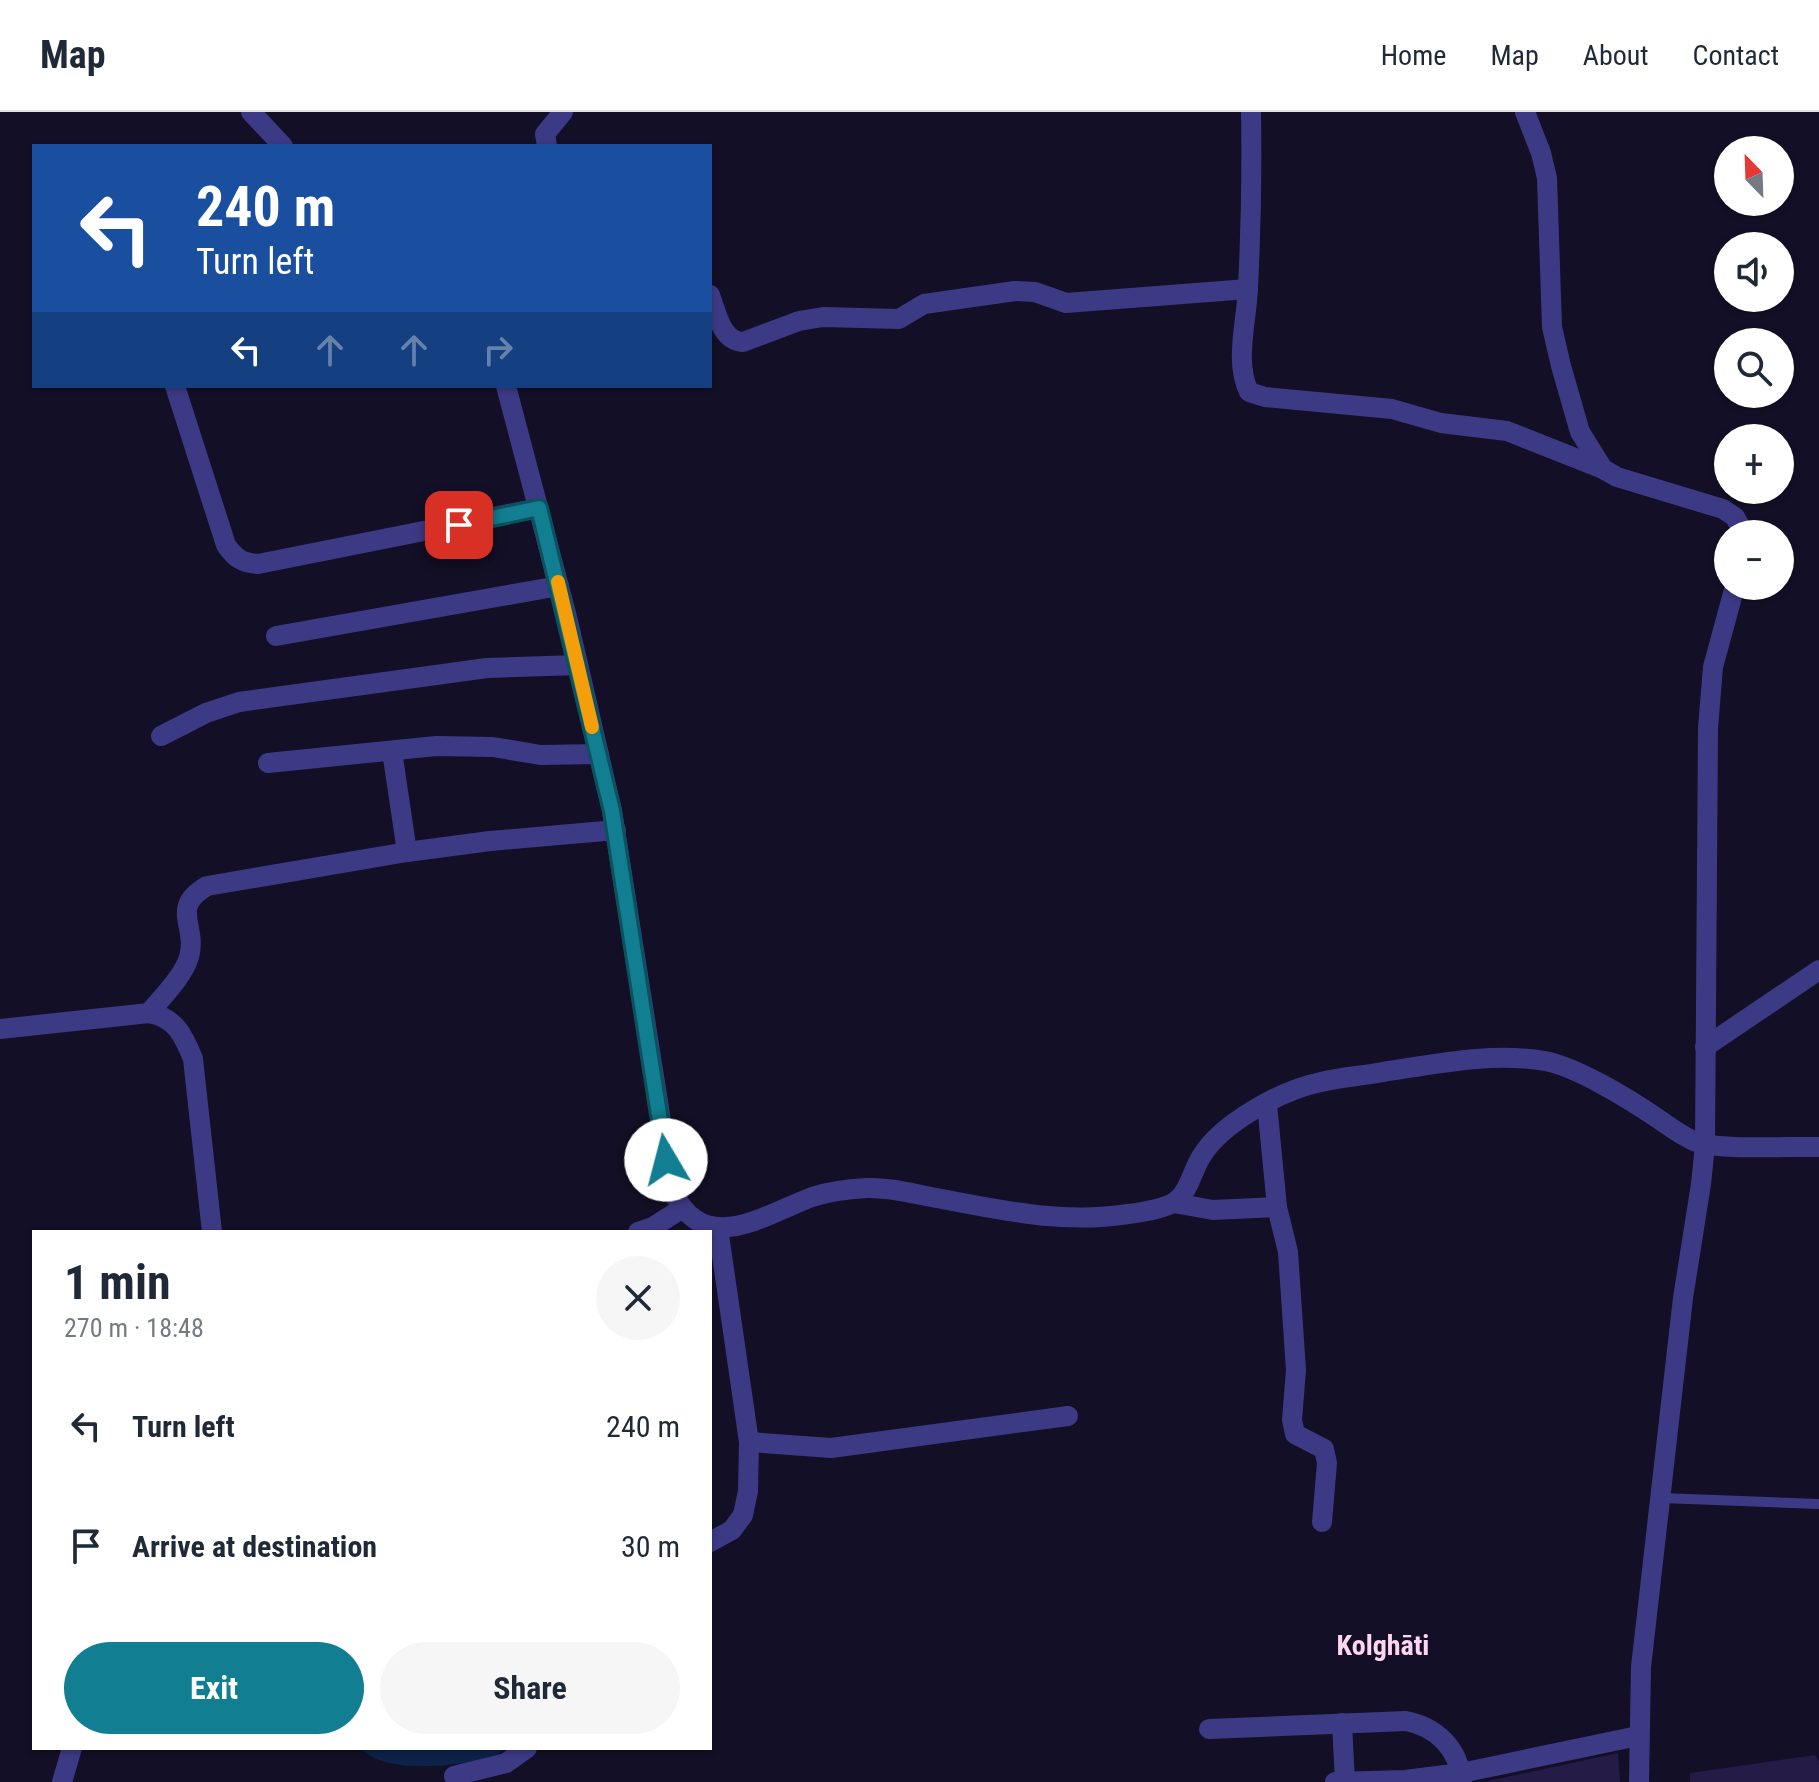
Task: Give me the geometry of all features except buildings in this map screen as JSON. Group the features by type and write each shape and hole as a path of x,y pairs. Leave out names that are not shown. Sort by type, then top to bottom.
{"street":[{"path":"251,112 281,144"},
{"path":"547,144 545,134 563,112"},
{"path":"1251,112 1248,289 1242,367 1249,392 1265,397 1392,409 1441,423 1507,431 1617,477 1723,509 1737,520"},
{"path":"1525,112 1547,178 1552,327 1580,432 1603,469"},
{"path":"712,300 726,335 735,342 743,342 799,321 823,317 899,319 924,304 1015,291 1035,292 1066,303 1248,289"},
{"path":"176,388 226,545 244,563 258,564 539,508"},
{"path":"507,388 559,586 616,830 672,1190 681,1209 693,1220 718,1228 739,1227 815,1196 842,1189 880,1188 1068,1220 1152,1210 1174,1203 1184,1193 1201,1157 1212,1142 1238,1121 1286,1093 1321,1081 1458,1060 1547,1061 1626,1099 1691,1140 1705,1145 1819,1147"},
{"path":"276,636 559,586"},
{"path":"1639,1782 1641,1667 1683,1298 1705,1145 1708,728 1713,667 1731,600"},
{"path":"161,736 206,713 239,702 487,668 578,665"},
{"path":"268,763 460,746 493,747 541,755 599,754"},
{"path":"392,751 407,852"},
{"path":"149,1013 188,960 191,948 185,914 187,905 196,892 207,886 407,852 616,830"},
{"path":"1705,1047 1819,970"},
{"path":"0,1029 149,1013 162,1015 175,1025 193,1059 212,1230"},
{"path":"1267,1104 1277,1207 1288,1252 1291,1283 1296,1370 1292,1420 1295,1434 1324,1449 1327,1463 1322,1522"},
{"path":"1174,1203 1213,1210 1277,1207"},
{"path":"644,1230 681,1209"},
{"path":"712,1541 732,1530 743,1515 748,1491 749,1442 718,1228"},
{"path":"749,1442 831,1448 1068,1416"},
{"path":"1209,1729 1406,1721 1424,1724 1446,1741 1461,1778"},
{"path":"1342,1723 1345,1782"},
{"path":"1335,1782 1461,1778 1638,1736"},
{"path":"62,1782 71,1750"},
{"path":"454,1776 506,1763 524,1750"}],"lane":[{"path":"1662,1498 1819,1504"}],"water":[{"path":"364,1750 505,1750 478,1760 433,1766 389,1763 372,1757"}],"slow traffic":[{"path":"558,582 592,727"}],"district":[{"name":"Kolghāti","path":"1383,1645"}],"route":[{"path":"459,525 539,508 612,811 666,1160"}]}
